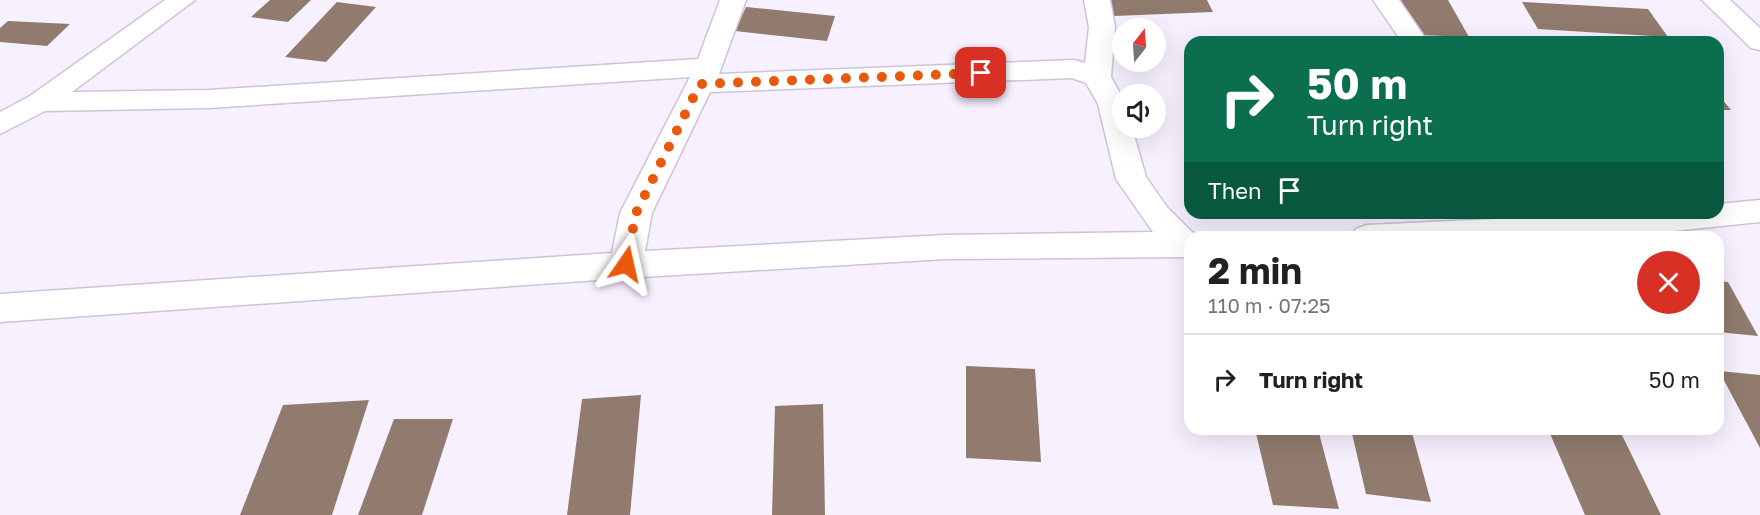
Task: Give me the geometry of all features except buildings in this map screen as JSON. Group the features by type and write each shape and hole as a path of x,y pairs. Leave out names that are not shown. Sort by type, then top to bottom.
{"street":[{"path":"0,124 40,102 182,0"},
{"path":"626,264 636,213 704,75 733,0"},
{"path":"1096,0 1101,27 1097,77 1112,104 1131,179 1156,215 1184,241"},
{"path":"1386,0 1411,36"},
{"path":"1715,0 1760,42"},
{"path":"40,102 209,99 704,75 1074,69 1097,77"},
{"path":"1724,213 1760,211"},
{"path":"1445,231 1608,219"},
{"path":"0,308 626,264 945,248 1184,244"}],"route":[{"path":"626,264 636,213 700,84 981,73"}]}
